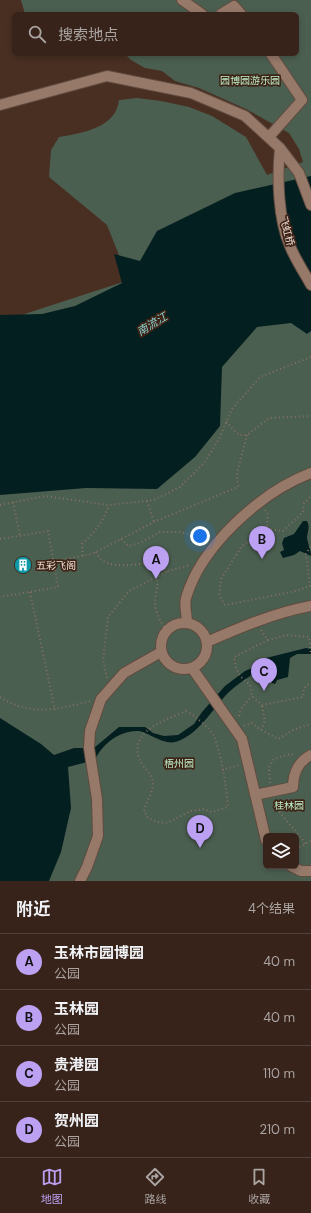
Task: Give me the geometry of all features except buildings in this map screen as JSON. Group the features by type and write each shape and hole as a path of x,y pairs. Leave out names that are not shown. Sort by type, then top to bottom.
{"street":[{"path":"182,0 199,12"},
{"path":"224,12 234,6 239,12"},
{"path":"269,138 302,100 272,56"},
{"path":"0,105 107,76 191,93 245,116 280,148 299,173 311,206"},
{"name":"飞虹桥","path":"280,148 278,173 281,210 289,246 311,284"},
{"path":"187,623 186,600 194,577 218,542 244,514 300,477 311,473"},
{"path":"207,642 256,621 311,606"},
{"path":"187,623 200,629 207,642 204,658 192,668 177,668 164,659 160,644 166,630 172,626 187,623"},
{"path":"80,881 87,868 98,836 96,799 89,748 90,731 101,699 124,673 161,652"},
{"path":"192,668 216,701 241,728 242,739 264,833"},
{"path":"255,795 293,787 293,779 297,767 305,758 311,755"},
{"path":"297,869 301,871 311,871"}],"path":[{"path":"0,505 45,496 109,505 154,500 180,487 205,462 220,439 232,409 260,378 311,357"},
{"path":"54,562 96,552 154,522 238,487 237,473 247,436 270,418 311,416"},
{"path":"226,422 239,435 247,436"},
{"path":"311,496 304,504 303,512 283,531 267,529 242,546 221,579 219,595 225,605 296,591 310,586 306,554 311,545"},
{"path":"147,501 154,522"},
{"path":"13,502 20,536"},
{"path":"261,502 268,515 267,529"},
{"path":"83,556 82,544 95,532 103,520 109,505"},
{"path":"0,539 48,531 58,587 0,597"},
{"path":"121,539 129,546 140,543 160,532 180,532 218,542"},
{"path":"96,552 98,558 109,564 154,562 159,563 168,571"},
{"path":"111,688 105,672 103,659 108,617 129,591 156,576 188,565 201,568"},
{"path":"156,576 158,584 155,604 158,616 166,630"},
{"path":"30,592 55,710"},
{"path":"256,621 268,640"},
{"path":"261,730 265,722 262,705 252,696 250,685 240,676 236,668 234,657 268,640 287,635 309,637 310,654"},
{"path":"262,705 303,697 304,688 311,682"},
{"path":"252,696 238,716 241,728 252,723 261,730 278,739 295,729 311,724"},
{"path":"0,697 16,706 39,710 55,710 101,699"},
{"path":"186,711 192,714 213,735 222,770 226,784 228,807 212,812 204,809 191,811 167,823 157,822 148,818 144,811 153,783 150,773 138,756 138,746 144,734 148,730 186,711"},
{"path":"222,770 248,763"},
{"path":"299,847 311,841"}],"green space":[{"path":"21,0 311,0 311,881 0,881 0,322 129,280 107,225 49,177 51,150 59,137 87,131 105,123 112,117 117,109 119,100 137,98 189,107 212,116 246,137 267,175 303,162 299,149 289,133 246,109 199,88 175,81 162,71 145,68 127,56 299,56 299,12 24,12"}],"water":[{"name":"南流江","path":"311,176 311,331 307,334 291,323 257,327 222,367 220,426 195,457 157,489 86,488 0,495 0,315 42,314 75,306 122,283 114,254 140,261 157,231 235,193"},
{"path":"303,521 307,521 308,525 307,537 311,556 300,551 294,555 283,558 280,552 284,550 282,543 284,538 294,534"},
{"path":"306,648 311,649 311,654 297,654 290,658 288,677 277,680 275,684 272,683 267,671 263,668 232,689 198,728 183,739 175,742 165,742 138,731 131,731 118,736 106,744 95,760 68,767 71,808 61,852 49,881 0,881 0,718 41,744 54,755 74,748 94,748 119,727 145,727 153,733 164,736 178,735 194,724 202,712 225,686 245,671 265,663 266,658"}],"place":[{"name":"玉林园","path":"262,559"},
{"name":"五彩飞阁","path":"23,565"},
{"name":"玉林市园博园","path":"156,579"},
{"name":"贵港园","path":"264,691"},
{"name":"贺州园","path":"200,848"}],"park label":[{"name":"园博园游乐园","path":"250,80"},
{"name":"梧州园","path":"179,763"},
{"name":"桂林园","path":"289,805"}]}
